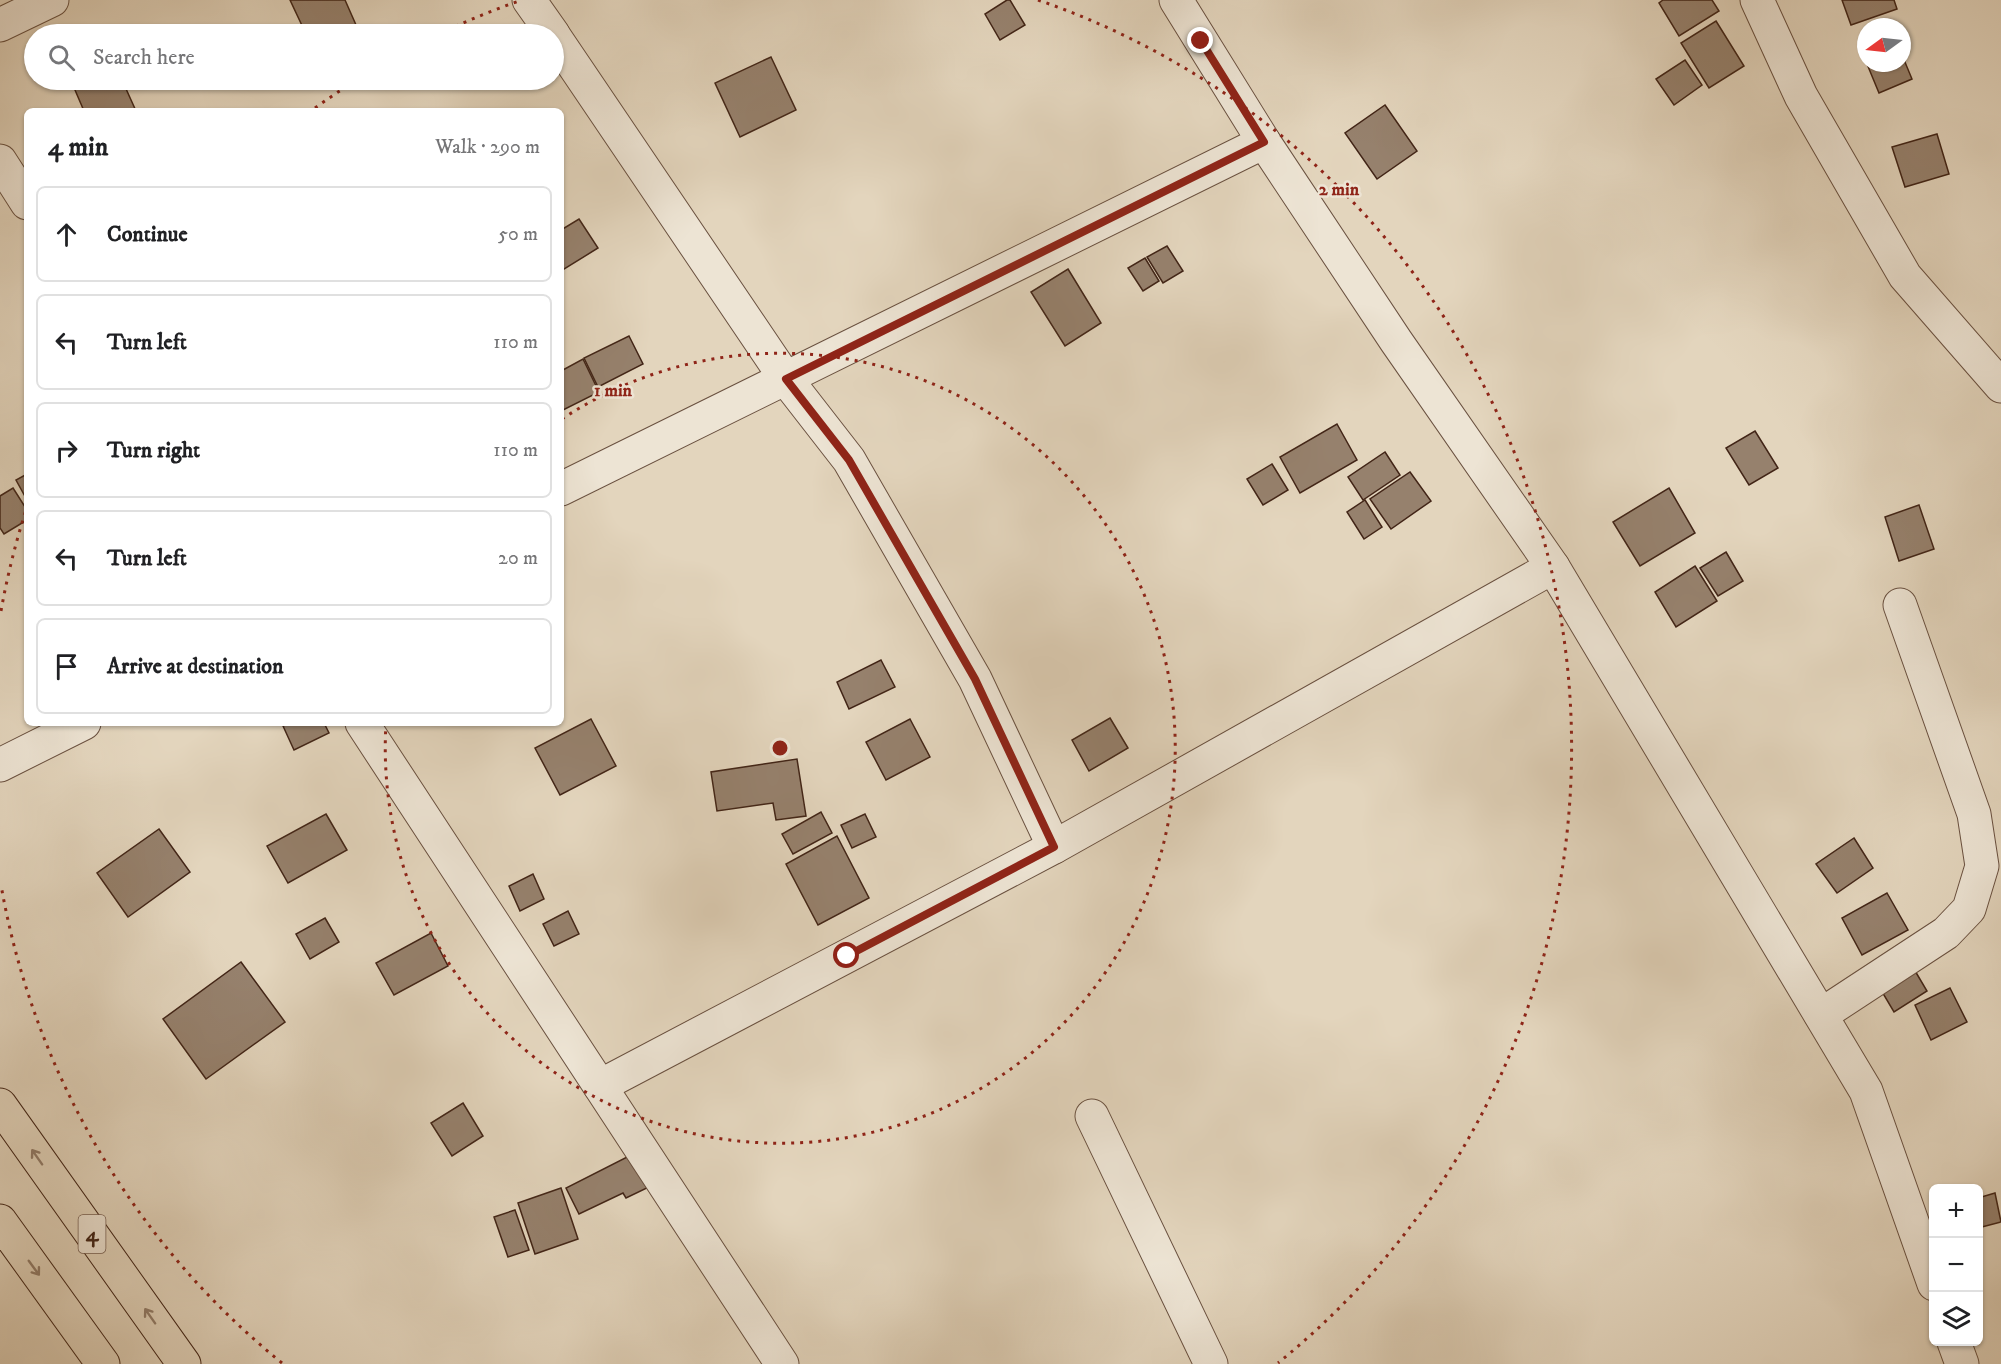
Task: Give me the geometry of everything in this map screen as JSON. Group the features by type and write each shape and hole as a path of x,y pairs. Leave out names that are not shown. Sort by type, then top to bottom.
{"highway":[{"name":"4","path":"0,1105 184,1364"},
{"path":"2,1230 103,1364"}],"street":[{"path":"0,25 52,0"},
{"path":"529,0 545,24"},
{"path":"1176,0 1264,142 1402,351 1553,567 1866,1091 1929,1270"},
{"path":"1757,0 1801,96 1905,276 2001,386"},
{"path":"564,51 786,379 849,460 975,679 1054,847"},
{"path":"564,488 1264,142"},
{"path":"0,161 24,198"},
{"path":"600,1086 1054,847 1553,567"},
{"path":"1821,1016 1946,933 1969,909 1982,866 1974,814 1900,604"},
{"path":"0,765 78,726"},
{"path":"364,726 782,1364"},
{"path":"1092,1116 1211,1364"},
{"path":"1956,1346 1962,1364"}],"building":[{"path":"290,0 345,0 356,24 301,24"},
{"path":"1010,0 1025,25 1000,40 985,14"},
{"path":"1663,0 1712,0 1719,11 1679,36 1659,3"},
{"path":"1842,0 1894,0 1897,9 1871,18 1857,18 1857,23 1851,25"},
{"path":"1716,21 1744,66 1709,88 1681,43"},
{"path":"771,57 796,110 740,137 715,83"},
{"path":"1685,60 1702,85 1674,105 1656,79"},
{"path":"1870,72 1909,72 1912,79 1879,93"},
{"path":"75,90 127,90 135,108 83,108"},
{"path":"1385,105 1417,151 1377,179 1345,133"},
{"path":"1937,134 1949,174 1905,187 1892,147"},
{"path":"579,219 598,248 564,269 564,228"},
{"path":"1167,246 1183,271 1163,283 1147,257"},
{"path":"1145,258 1159,281 1143,291 1128,268"},
{"path":"1068,269 1101,323 1065,346 1031,292"},
{"path":"629,336 643,364 598,387 584,358"},
{"path":"583,359 599,392 564,410 564,369"},
{"path":"1337,424 1357,460 1300,493 1280,457"},
{"path":"1755,431 1778,468 1749,485 1726,448"},
{"path":"1385,452 1400,475 1363,500 1348,477"},
{"path":"1272,464 1288,490 1263,505 1247,479"},
{"path":"1410,472 1431,501 1391,529 1370,499"},
{"path":"24,476 24,495 16,480"},
{"path":"13,488 24,505 24,522 4,534 0,528 0,496"},
{"path":"1669,488 1695,533 1640,566 1613,522"},
{"path":"1365,500 1382,527 1364,539 1347,512"},
{"path":"1919,505 1934,549 1899,561 1885,517"},
{"path":"1726,552 1743,581 1718,596 1700,568"},
{"path":"1695,566 1717,601 1676,627 1655,592"},
{"path":"881,660 895,687 849,709 837,682"},
{"path":"1110,718 1128,748 1089,771 1072,740"},
{"path":"591,719 616,766 560,795 535,748"},
{"path":"910,719 930,757 886,780 866,742"},
{"path":"283,726 326,726 329,733 294,750"},
{"path":"797,759 806,816 776,820 773,803 717,811 711,772"},
{"path":"821,812 832,833 793,854 782,834"},
{"path":"326,814 347,850 288,883 267,846"},
{"path":"865,814 876,837 852,848 841,825"},
{"path":"159,829 190,872 128,917 97,873"},
{"path":"837,836 869,898 818,925 786,864"},
{"path":"1854,838 1873,868 1837,893 1816,864"},
{"path":"533,874 544,899 520,911 509,886"},
{"path":"1887,893 1908,930 1862,955 1842,918"},
{"path":"568,911 579,934 554,946 543,924"},
{"path":"325,918 339,942 310,959 296,934"},
{"path":"431,933 448,966 394,995 376,963"},
{"path":"241,962 285,1022 206,1079 163,1019"},
{"path":"1911,964 1927,991 1894,1012 1878,985"},
{"path":"1950,988 1967,1022 1931,1040 1915,1005"},
{"path":"463,1103 483,1136 452,1156 431,1123"},
{"path":"633,1154 649,1187 626,1198 623,1193 579,1214 566,1188"},
{"path":"561,1188 578,1239 535,1254 518,1203"},
{"path":"1995,1193 2001,1222 1983,1227 1983,1197"},
{"path":"515,1210 529,1250 508,1257 494,1217"}],"route":[{"path":"847,956 1054,847 975,679 849,460 786,379 1264,142 1201,41"}]}
